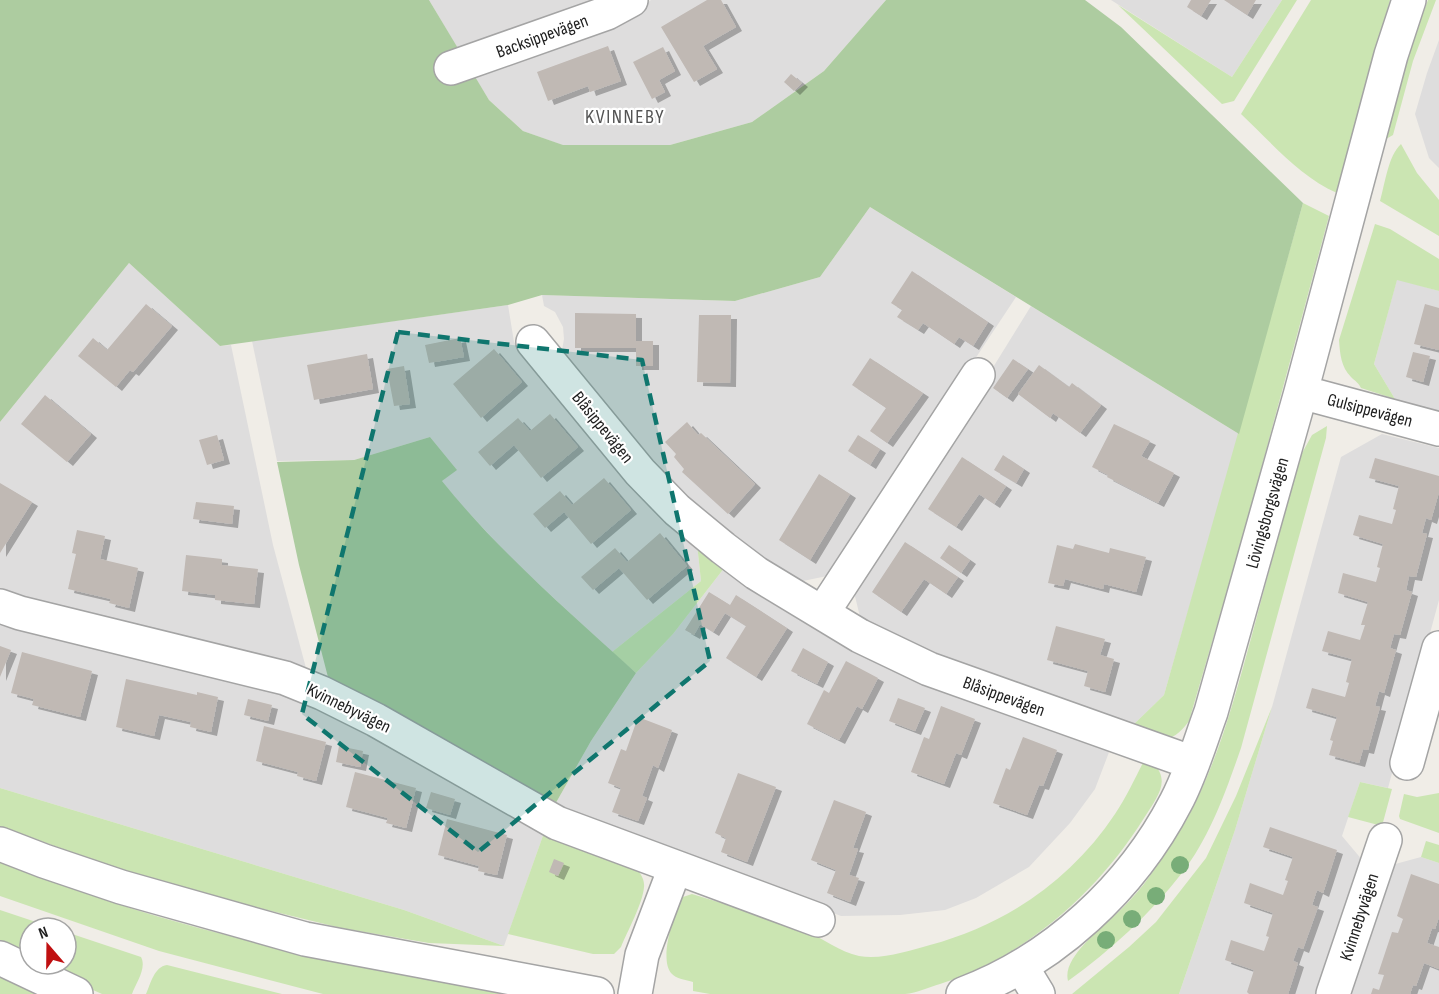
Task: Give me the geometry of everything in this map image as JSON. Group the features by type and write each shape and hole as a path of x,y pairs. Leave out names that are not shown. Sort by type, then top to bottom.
{"street":[{"name":"Backsippevägen","path":"451,68 607,13 631,0"},
{"name":"Lövingsborgsvägen","path":"1021,966 1068,933 1095,910 1126,876 1154,839 1177,802 1193,763 1211,712 1301,392 1388,66 1409,0"},
{"name":"Blåsippevägen","path":"533,342 640,472 677,510 756,573 860,636 928,669 1193,763"},
{"path":"823,612 978,375"},
{"name":"Gulsippevägen","path":"1301,392 1439,429"},
{"name":"Kvinnebyvägen","path":"0,606 20,613 285,678 322,693 376,720 557,823 818,920"},
{"path":"1407,763 1439,648"},
{"name":"Kvinnebyvägen","path":"1333,994 1385,840"},
{"path":"0,844 121,887 305,939 597,994"},
{"path":"634,994 642,956 675,867"},
{"path":"0,958 76,994"},
{"path":"963,994 1021,966 1038,994"}],"highlighted area":[{"path":"398,332 642,360 710,661 478,852 302,714"}],"shaded area":[{"path":"429,0 603,0 459,51"},
{"path":"651,0 886,0 824,71 752,122 670,145 562,145 523,131 489,100 474,76 622,22"},
{"path":"1111,0 1282,0 1232,77"},
{"path":"1439,40 1439,168 1429,158 1415,114"},
{"path":"870,207 1016,297 832,575 798,582 743,548 675,493 561,356 564,339 563,327 555,312 544,306 542,295 735,301 820,277"},
{"path":"129,263 220,346 231,345 273,545 306,668 243,655 0,592 0,422"},
{"path":"1397,279 1439,291 1439,411 1395,399 1374,364"},
{"path":"508,305 514,342 632,488 697,544 701,581 612,652 513,560 457,500 442,481 456,469 430,437 354,460 277,461 252,341"},
{"path":"1031,306 1239,434 1164,695 1131,727 936,658 860,617 854,592"},
{"path":"1382,434 1439,448 1439,600 1388,788 1360,782 1342,836 1363,861 1318,994 1179,994 1235,830 1272,707 1341,457"},
{"path":"725,567 1111,747 1095,789 1070,823 1029,867 976,898 945,910 900,915 841,916 553,808 591,741 636,673 673,634"},
{"path":"0,617 280,690 362,727 545,830 504,946 404,910 0,788"},
{"path":"1421,857 1439,863 1439,994 1344,994 1388,866"}],"green space":[{"path":"0,0 429,0 489,100 523,131 563,145 670,145 752,122 824,71 886,0 1085,0 1121,27 1303,203 1239,434 870,207 820,277 735,301 542,295 508,305 220,346 129,263 0,422"},
{"path":"1282,0 1297,0 1234,101 1222,104 1118,5 1232,77"},
{"path":"1311,0 1390,0 1337,193 1298,168 1241,114"},
{"path":"1428,0 1436,0 1413,61 1393,135 1386,139 1415,34"},
{"path":"1401,144 1417,173 1439,200 1439,236 1380,201 1390,163"},
{"path":"1303,203 1329,216 1245,529 1189,721 1175,735 1162,739 1131,727 1164,695"},
{"path":"1375,224 1390,229 1439,259 1439,291 1397,280 1374,364 1395,399 1361,388 1345,369 1340,350 1339,340"},
{"path":"1327,426 1326,438 1241,748 1209,829 1182,873 1156,903 1114,944 1068,981 1068,972 1076,954 1144,884 1177,836 1198,797 1217,752 1232,705 1301,455 1312,435"},
{"path":"430,437 457,470 442,481 464,507 535,581 636,673 591,741 553,808 329,681 299,565 277,462 354,460"},
{"path":"697,544 725,567 673,634 636,673 612,652 701,581"},
{"path":"1272,707 1235,830 1179,994 1072,994 1156,922 1206,858 1236,796"},
{"path":"1146,757 1160,772 1162,779 1159,794 1126,845 1105,871 1057,919 1001,957 971,972 923,990 905,994 710,994 693,991 693,982 676,977 671,973 666,957 674,915 680,898 692,894 791,926 845,951 868,957 886,956 930,945 985,925 1035,896 1078,859 1098,838 1115,814"},
{"path":"1360,782 1392,789 1382,826 1348,817"},
{"path":"0,788 404,910 504,946 429,943 341,928 131,874 0,826"},
{"path":"1439,793 1439,833 1400,819 1404,794 1417,797"},
{"path":"545,830 634,865 641,875 644,884 641,901 621,947 614,954 593,954 508,934"},
{"path":"1426,841 1439,845 1439,863 1421,857"},
{"path":"0,861 112,902 221,934 343,962 506,994 323,994 159,951 78,923 78,916 58,916 0,896"},
{"path":"0,910 18,916 18,955 0,947"},
{"path":"78,936 141,957 142,971 132,994 102,994 62,976 78,976"},
{"path":"167,965 282,994 146,994 156,972"},
{"path":"0,971 50,994 0,994"}],"building":[{"path":"707,0 721,0 736,27 703,46 717,69 694,82 661,27"},
{"path":"1191,0 1211,0 1201,16 1187,7"},
{"path":"1224,0 1256,0 1247,15"},
{"path":"608,46 621,81 590,92 588,86 548,101 537,72"},
{"path":"663,47 675,71 659,80 665,92 652,99 633,62"},
{"path":"791,74 802,83 794,91 784,82"},
{"path":"912,271 988,322 973,346 959,337 954,344 923,323 918,330 897,317 902,310 891,303"},
{"path":"146,304 172,326 133,372 130,370 116,387 78,356 93,338 107,350"},
{"path":"1425,304 1439,308 1439,350 1414,344"},
{"path":"575,313 636,314 636,341 653,341 653,366 636,366 636,348 575,348"},
{"path":"699,315 731,315 730,383 697,382"},
{"path":"460,338 464,357 429,363 425,345"},
{"path":"494,349 522,382 481,418 453,384"},
{"path":"1413,352 1430,356 1423,382 1406,377"},
{"path":"367,354 373,389 314,400 307,365"},
{"path":"870,358 923,393 887,443 870,431 886,408 852,385"},
{"path":"1013,359 1028,369 1007,398 993,388"},
{"path":"1039,365 1069,387 1072,383 1101,405 1080,433 1053,413 1050,418 1018,394"},
{"path":"404,366 410,404 394,406 387,369"},
{"path":"45,395 91,434 67,462 21,424"},
{"path":"550,414 578,447 541,478 514,445 490,466 478,452 518,418 530,431"},
{"path":"687,422 698,435 701,433 755,484 728,514 682,472 684,469 674,457 676,454 665,442"},
{"path":"1114,424 1150,441 1141,456 1174,473 1158,503 1092,467"},
{"path":"217,435 224,460 207,465 199,440"},
{"path":"858,435 880,449 870,465 848,451"},
{"path":"1003,455 1024,469 1016,483 994,470"},
{"path":"962,457 1006,486 994,504 979,494 956,527 928,509"},
{"path":"1375,458 1439,476 1439,492 1431,520 1426,518 1422,533 1427,534 1416,577 1409,576 1406,590 1412,592 1400,635 1394,634 1390,648 1396,650 1384,693 1379,691 1375,706 1380,707 1368,750 1363,749 1359,763 1329,755 1333,741 1330,740 1337,717 1306,708 1312,688 1345,697 1349,683 1346,682 1352,659 1322,651 1328,631 1360,640 1365,625 1361,625 1368,602 1338,593 1343,573 1376,582 1380,568 1377,567 1383,544 1353,535 1359,515 1392,524 1396,510 1393,509 1399,486 1369,478"},
{"path":"819,474 850,494 810,560 779,540"},
{"path":"604,478 631,510 591,544 564,512 545,528 533,514 560,491 572,505"},
{"path":"0,483 32,502 0,553"},
{"path":"196,502 234,506 232,524 193,519"},
{"path":"77,530 105,536 100,559 138,568 129,608 109,603 111,599 68,589 76,554 72,553"},
{"path":"660,533 687,566 647,600 619,568 593,590 581,577 615,548 627,562"},
{"path":"905,542 958,577 946,594 924,579 901,612 872,592"},
{"path":"1075,544 1109,553 1110,548 1146,557 1136,592 1104,584 1103,589 1065,579 1063,586 1048,583 1057,545 1073,549"},
{"path":"949,545 970,560 961,573 940,558"},
{"path":"186,555 222,559 222,565 258,569 254,604 215,600 215,595 182,591"},
{"path":"709,592 730,605 736,595 787,628 756,677 726,658 746,626 725,613 713,632 700,624 694,635 685,630"},
{"path":"1056,626 1105,639 1100,655 1114,659 1105,692 1084,686 1088,671 1047,660"},
{"path":"0,646 11,650 0,677"},
{"path":"803,648 828,662 817,684 791,671"},
{"path":"22,652 92,671 80,717 32,705 34,699 11,693"},
{"path":"846,661 878,678 862,709 857,706 839,740 807,724 824,690 829,693"},
{"path":"126,679 197,695 197,692 218,697 211,732 190,727 191,722 159,715 154,736 116,727"},
{"path":"898,698 925,708 915,731 889,721"},
{"path":"248,699 272,705 268,721 244,715"},
{"path":"941,706 975,719 961,755 956,753 944,784 911,772 924,737 929,739"},
{"path":"638,717 672,730 658,768 653,765 642,796 647,798 638,821 612,812 621,788 608,783 621,749 626,751"},
{"path":"264,726 326,742 316,781 297,776 298,772 256,761"},
{"path":"1023,737 1057,750 1043,786 1039,785 1027,815 993,803 1006,768 1010,770"},
{"path":"339,746 363,751 360,767 336,762"},
{"path":"355,772 416,788 406,828 386,823 388,818 346,807"},
{"path":"738,773 776,787 747,862 721,852 726,838 715,833"},
{"path":"431,792 455,799 450,815 426,808"},
{"path":"834,800 866,812 853,848 858,849 849,875 859,878 850,902 827,893 836,870 811,860"},
{"path":"447,819 507,835 497,875 478,871 479,866 438,855"},
{"path":"1270,827 1337,850 1323,893 1317,890 1312,905 1318,907 1303,949 1298,947 1293,961 1298,963 1288,994 1249,994 1247,992 1254,970 1225,960 1231,940 1264,951 1269,937 1266,936 1273,913 1244,903 1250,883 1283,895 1288,881 1285,880 1293,857 1263,847"},
{"path":"554,859 564,863 558,876 549,872"},
{"path":"1411,874 1439,884 1439,917 1427,943 1439,947 1439,969 1424,963 1416,986 1413,985 1410,994 1371,994 1373,988 1379,990 1384,975 1378,974 1392,932 1398,933 1403,919 1397,916"}],"district":[{"name":"KVINNEBY","path":"625,116"}]}
